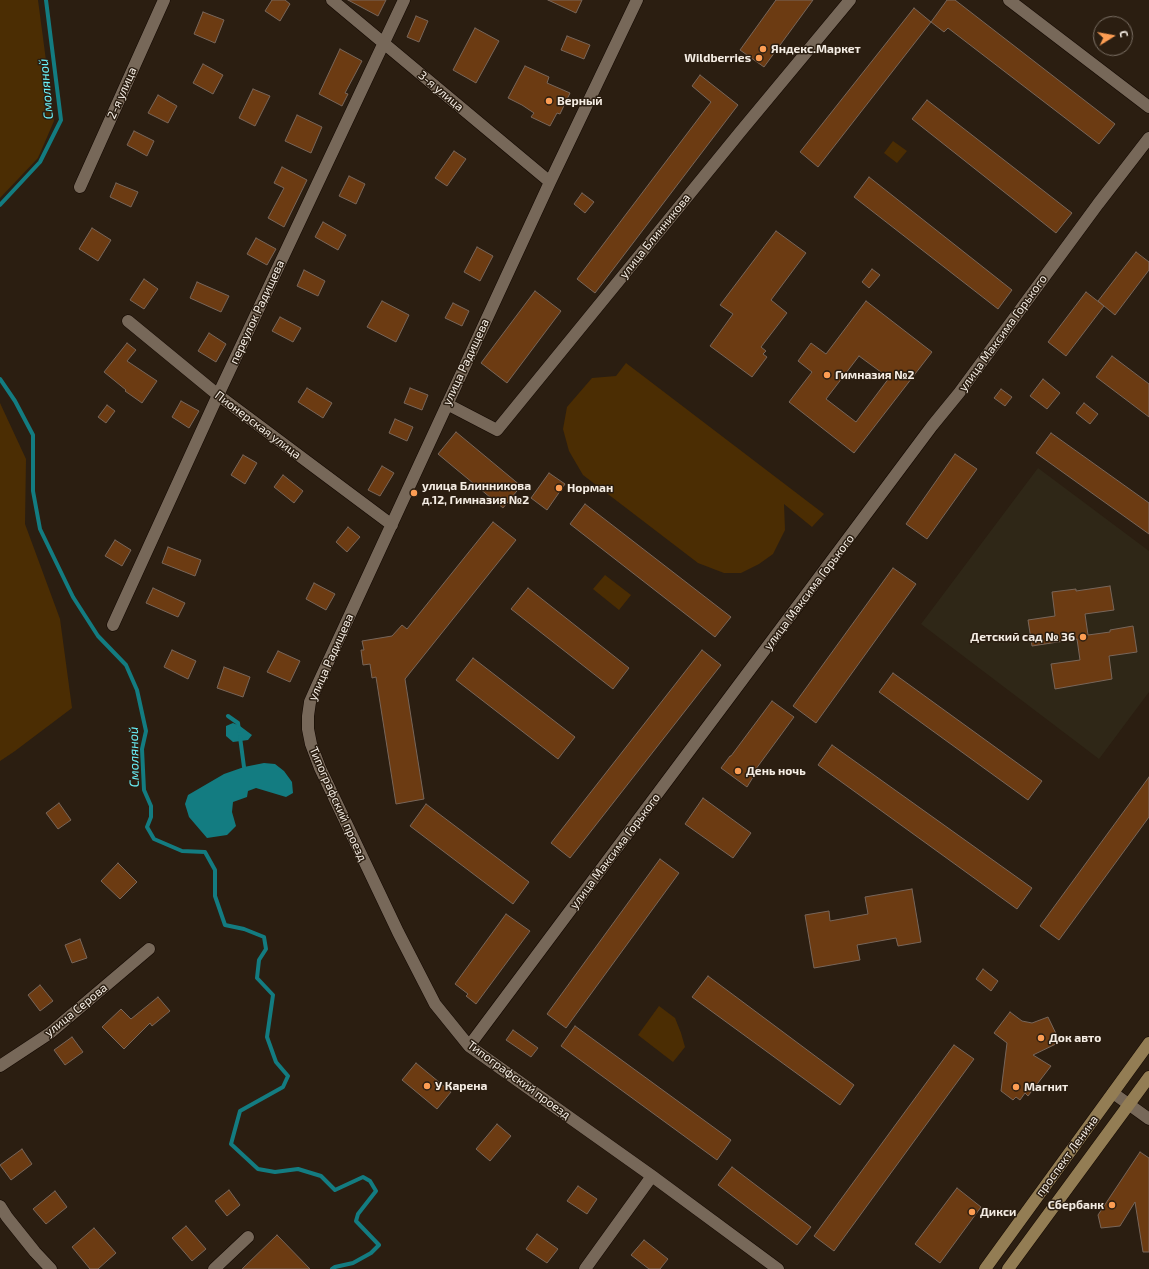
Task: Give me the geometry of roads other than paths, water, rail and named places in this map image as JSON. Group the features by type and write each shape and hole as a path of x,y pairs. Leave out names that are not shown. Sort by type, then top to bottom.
{"main road":[{"name":"проспект Ленина","path":"985,1269 1149,1043"},
{"name":"проспект Ленина","path":"1008,1269 1149,1077"}],"street":[{"name":"2-я улица","path":"80,187 164,0"},
{"name":"3-я улица","path":"332,0 550,182"},
{"name":"переулок Радищева","path":"112,625 218,395 404,0"},
{"name":"улица Радищева","path":"308,729 310,702 317,686 550,182 637,0"},
{"name":"улица Блинникова","path":"447,404 497,430 850,0"},
{"path":"1009,0 1149,107"},
{"name":"улица Максима Горького","path":"469,1046 932,426 959,393 1098,204 1149,138"},
{"name":"Пионерская улица","path":"128,320 218,395 392,524"},
{"name":"Типографский проезд","path":"308,729 311,744 320,768 398,932 435,1004 469,1046 652,1176 778,1269"},
{"name":"улица Серова","path":"0,1066 50,1033 149,949"},
{"path":"1113,1093 1149,1119"},
{"path":"585,1269 652,1176"},
{"path":"0,1206 51,1269"},
{"path":"214,1269 248,1237"}],"water":[{"path":"233,723 240,726 252,735 248,740 233,742 226,736 226,726"},
{"path":"264,763 275,764 284,771 292,782 293,793 286,797 256,788 248,791 247,797 233,802 232,812 236,826 227,835 207,838 189,817 185,804 188,795 224,774 244,767"}],"waterway":[{"name":"Смоляной","path":"0,205 40,162 61,120 46,0"},
{"name":"Смоляной","path":"0,379 15,401 33,435 33,491 40,529 73,597 98,636 126,665 137,690 146,731 142,749 144,790 151,806 151,817 147,827 154,839 182,851 205,852 215,870 215,896 225,925 244,929 264,937 266,949 259,960 257,978 273,995 267,1037 276,1062 288,1076 283,1087 240,1111 231,1144 258,1169 275,1172 298,1169 321,1176 335,1190 363,1177 370,1181 376,1191 358,1214 356,1221 379,1245 371,1253 353,1263 332,1269"},
{"path":"228,716 238,723 239,731"},
{"path":"240,737 244,767"}],"place":[{"name":"Яндекс.Маркет","path":"763,49"},
{"name":"Wildberries","path":"759,58"},
{"name":"Верный","path":"549,101"},
{"name":"Гимназия №2","path":"827,375"},
{"name":"Норман","path":"559,488"},
{"name":"улица Блинникова д.12, Гимназия №2","path":"414,493"},
{"name":"Детский сад № 36","path":"1083,637"},
{"name":"День ночь","path":"738,771"},
{"name":"Док авто","path":"1041,1038"},
{"name":"У Карена","path":"427,1086"},
{"name":"Магнит","path":"1016,1087"},
{"name":"Сбербанк","path":"1112,1205"},
{"name":"Дикси","path":"972,1212"}]}
